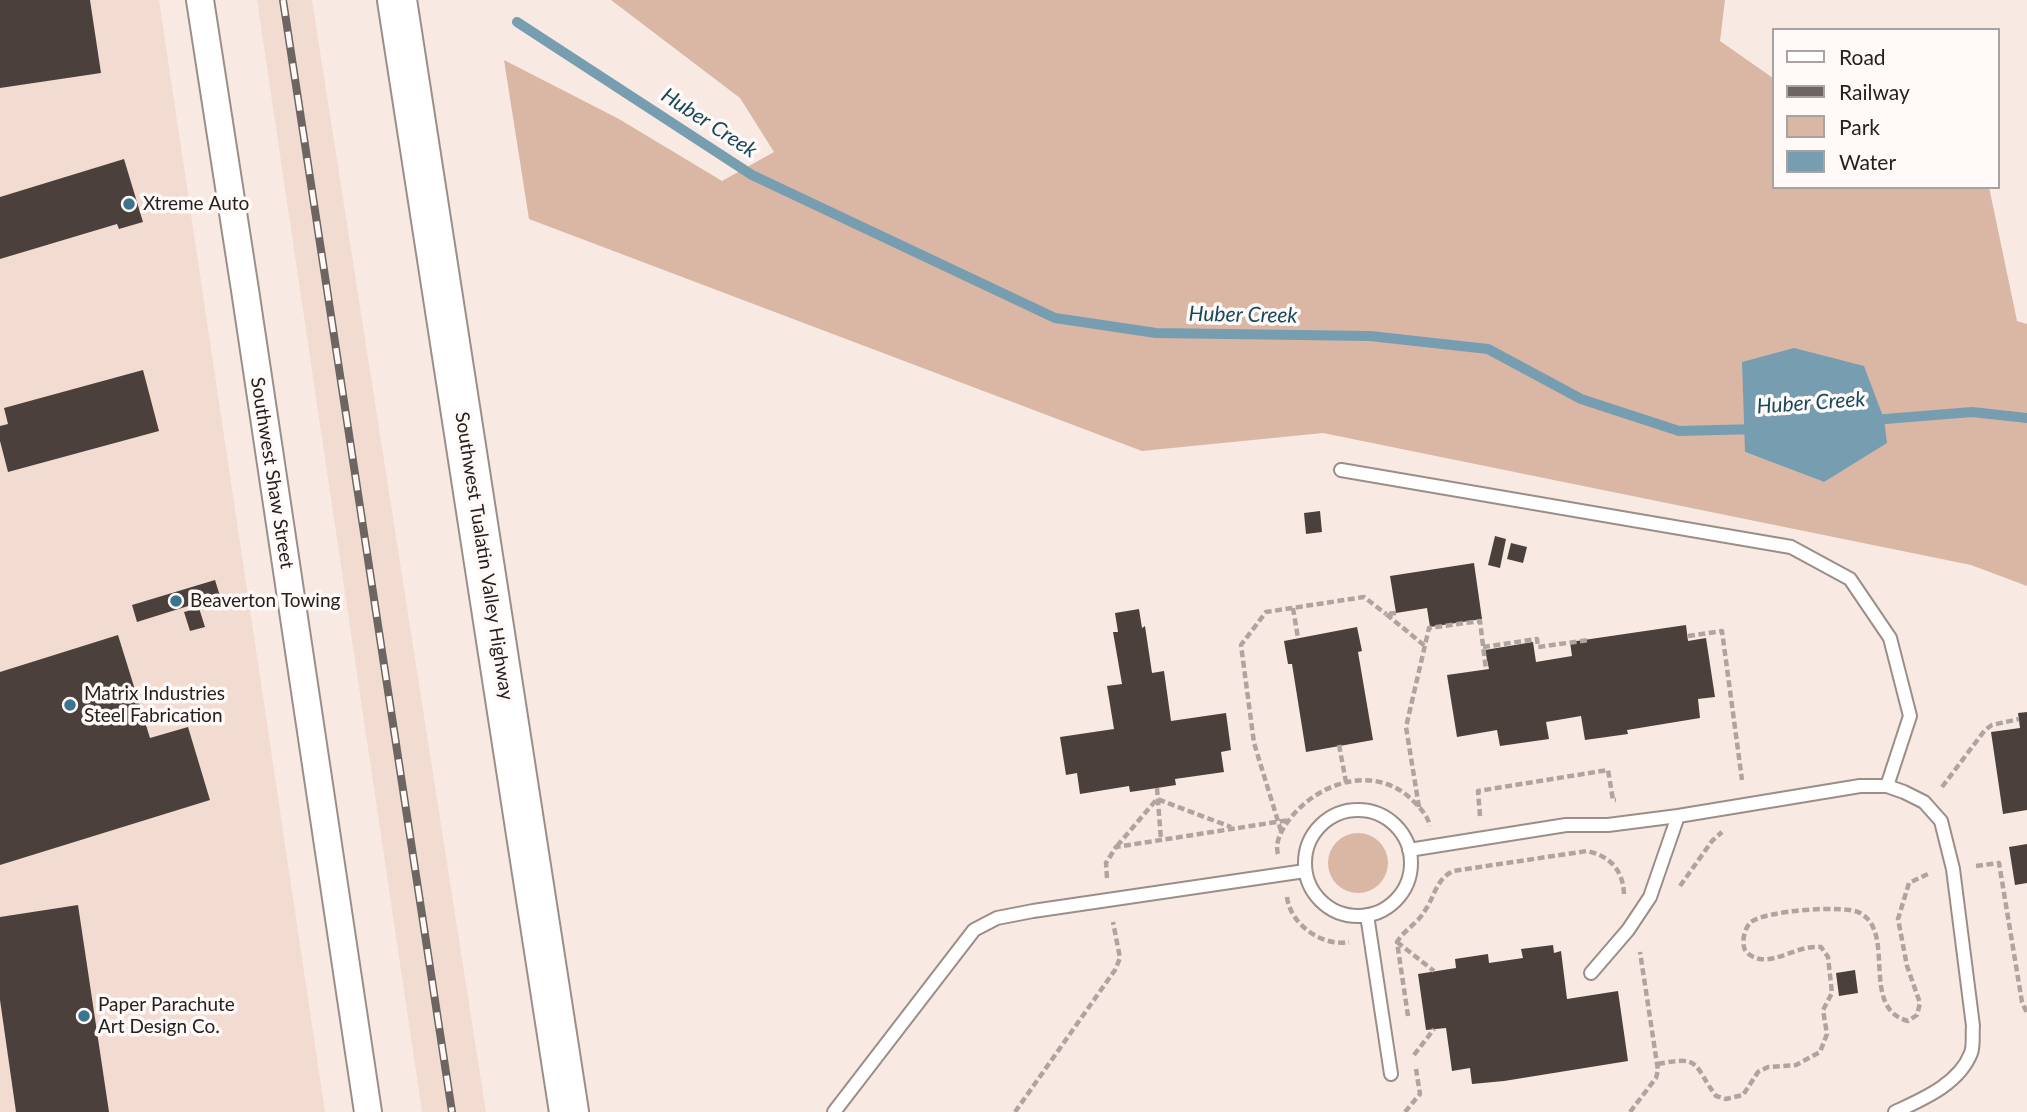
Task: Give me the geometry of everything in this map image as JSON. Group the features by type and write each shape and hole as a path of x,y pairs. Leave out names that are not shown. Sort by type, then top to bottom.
{"main road":[{"name":"Southwest Tualatin Valley Highway","path":"397,0 569,1112"}],"street":[{"name":"Southwest Shaw Street","path":"200,0 246,290 368,1112"}],"lane":[{"path":"1340,470 1791,547 1850,579 1890,638 1910,716 1887,786"},
{"path":"1409,850 1566,825 1608,825 1678,816 1860,786 1887,786 1924,802 1941,821 1953,869 1973,1026 1972,1052 1959,1073 1930,1096 1895,1112"},
{"path":"1359,810 1381,815 1399,830 1409,850 1409,875 1399,897 1379,911 1367,915 1346,915 1327,906 1313,891 1306,871 1307,848 1318,828 1336,814 1347,811 1359,810"},
{"path":"1591,974 1628,930 1650,897 1678,816"},
{"path":"834,1112 974,930 997,918 1306,871"},
{"path":"1367,915 1391,1074"}],"path":[{"path":"1281,831 1254,743 1241,645 1266,612 1364,597 1425,646"},
{"path":"1293,608 1298,638"},
{"path":"1386,614 1396,613"},
{"path":"1420,808 1406,727 1429,628 1480,621 1486,670"},
{"path":"1688,636 1723,632 1742,780 1730,782"},
{"path":"1483,648 1536,639 1538,647 1589,640"},
{"path":"1942,788 1985,730 1992,725 2019,719"},
{"path":"1339,745 1346,782"},
{"path":"1894,763 1912,768 1948,794"},
{"path":"1479,820 1481,811 1478,791 1608,770 1614,800 1626,798"},
{"path":"1408,930 1336,944 1313,935 1290,912 1284,874 1276,848 1281,831 1296,810 1313,795 1336,784 1359,779 1383,784 1402,792 1427,817 1439,881 1426,911 1398,942 1409,1017"},
{"path":"1157,788 1161,840"},
{"path":"1157,799 1234,829"},
{"path":"1015,1112 1115,970 1120,958 1109,900 1106,863 1116,847 1157,799"},
{"path":"1427,817 1435,821"},
{"path":"1116,847 1289,820"},
{"path":"1673,895 1712,841 1732,828"},
{"path":"1439,881 1453,872 1587,851 1599,853 1611,861 1621,875 1624,901"},
{"path":"1974,857 1975,866"},
{"path":"1926,863 1928,874"},
{"path":"1658,1064 1678,1060 1691,1061 1699,1067 1716,1096 1726,1099 1743,1095 1758,1072 1768,1067 1796,1065 1820,1052 1826,1034 1823,1010 1832,993 1828,957 1821,947 1808,946 1761,960 1750,956 1744,949 1743,936 1749,923 1766,915 1842,908 1862,914 1874,932 1883,996 1888,1010 1897,1018 1908,1021 1917,1015 1920,1003 1907,966 1898,919 1909,883 1928,874 1953,869 1999,863 2022,1002 2027,1013"},
{"path":"1398,942 1434,971"},
{"path":"1630,1112 1656,1077 1658,1064 1639,947"},
{"path":"1414,1055 1434,1029"},
{"path":"1405,1112 1420,1094 1412,1043"}],"shaded area":[{"path":"0,0 159,0 325,1112 0,1112"},
{"path":"257,0 312,0 486,1112 422,1112"}],"green space":[{"path":"611,0 1725,0 1720,41 1772,77 1772,189 1989,189 2017,321 2027,324 2027,586 1971,565 1323,433 1142,451 529,219 504,60 619,119 722,181 774,152 740,98","holes":["1746,429 1824,482 1745,452"]},
{"path":"1358,833 1375,838 1383,846 1388,863 1383,880 1375,888 1358,893 1341,888 1333,880 1328,863 1333,846 1341,838"}],"water":[{"path":"1794,348 1864,366 1884,419 1887,443 1824,482 1745,452 1742,362"}],"building":[{"path":"0,0 90,0 101,73 0,88"},
{"path":"124,159 143,222 119,229 117,224 0,259 0,197"},
{"path":"143,370 159,431 8,472 0,441 0,426 8,424 4,408"},
{"path":"1320,511 1322,532 1306,534 1304,513"},
{"path":"1495,536 1506,539 1500,568 1488,565"},
{"path":"1511,543 1527,547 1523,563 1507,559"},
{"path":"1474,563 1482,619 1430,627 1427,608 1396,613 1390,576"},
{"name":"Beaverton Towing","path":"215,580 220,596 137,622 132,605"},
{"path":"199,608 205,627 190,631 184,612"},
{"path":"1139,609 1142,628 1145,626 1152,673 1164,671 1171,721 1226,713 1231,750 1221,752 1224,772 1175,779 1176,785 1157,788 1130,792 1129,786 1080,794 1077,773 1066,775 1060,737 1114,729 1107,686 1122,684 1113,632 1118,632 1115,613"},
{"path":"1686,625 1688,641 1706,638 1715,697 1698,699 1700,718 1627,730 1628,734 1585,740 1581,716 1546,722 1549,739 1500,746 1497,730 1457,737 1447,675 1489,669 1485,650 1533,642 1536,662 1572,656 1570,642"},
{"path":"1357,627 1362,651 1358,652 1373,740 1306,752 1292,664 1288,664 1284,641"},
{"path":"118,635 150,738 188,727 210,800 0,865 0,672"},
{"path":"2027,712 2027,810 2003,814 1991,732 2020,728 2018,713"},
{"path":"2027,844 2027,883 2015,885 2009,847"},
{"path":"78,905 109,1112 16,1112 0,1000 0,917"},
{"path":"1553,945 1554,953 1561,951 1567,999 1618,991 1628,1061 1472,1084 1470,1068 1452,1071 1446,1028 1426,1030 1418,974 1456,968 1455,959 1488,954 1489,963 1523,958 1521,949"},
{"path":"1855,970 1858,993 1839,996 1836,973"}],"waterway":[{"name":"Huber Creek","path":"517,22 752,175 1055,318 1156,333 1370,336 1488,349 1581,399 1679,431 1757,429"},
{"name":"Huber Creek","path":"1873,420 1972,412 2027,418"}],"railway":[{"path":"283,0 452,1112"}],"place":[{"name":"Xtreme Auto","path":"129,204"},
{"name":"Beaverton Towing","path":"176,601"},
{"name":"Matrix Industries Steel Fabrication","path":"70,705"},
{"name":"Paper Parachute Art Design Co.","path":"84,1016"}]}
